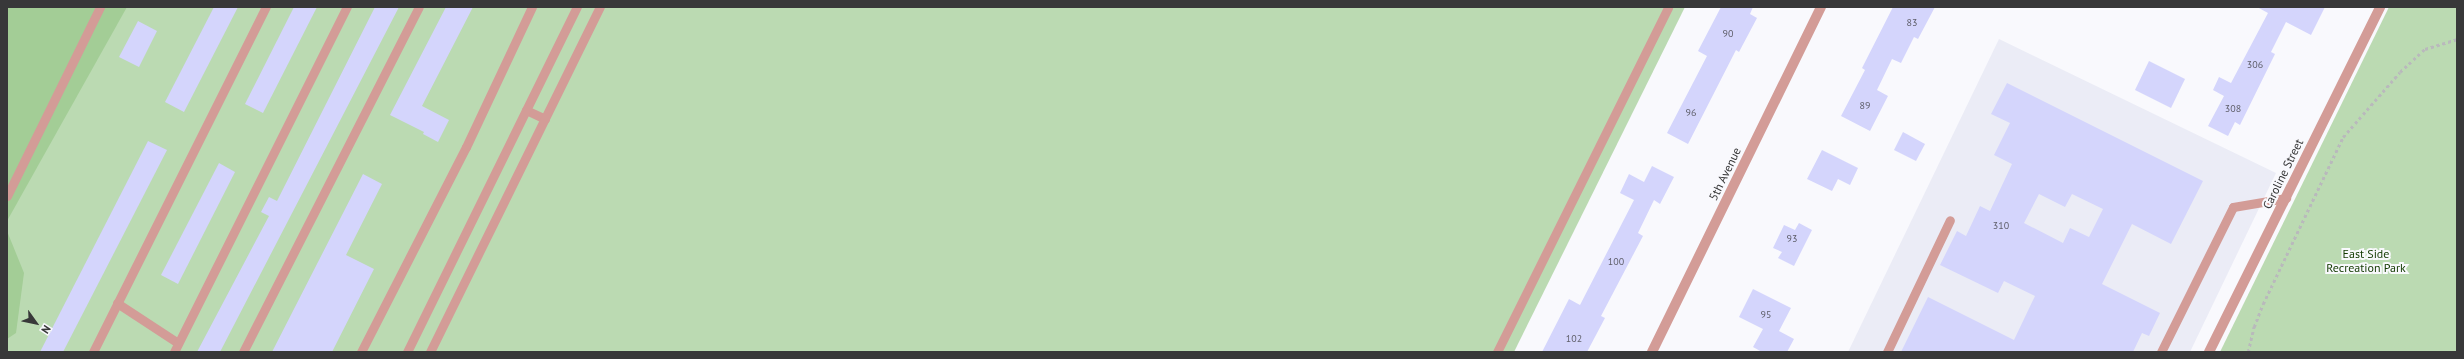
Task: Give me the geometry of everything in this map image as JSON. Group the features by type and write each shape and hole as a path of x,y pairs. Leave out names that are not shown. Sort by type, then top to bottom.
{"street":[{"name":"5th Avenue","path":"1652,352 1822,7"},
{"name":"Caroline Street","path":"2209,352 2380,7"}],"lane":[{"path":"7,196 100,7"},
{"path":"93,352 266,7"},
{"path":"174,352 347,7"},
{"path":"244,352 419,7"},
{"path":"361,352 466,147 532,7"},
{"path":"407,352 577,7"},
{"path":"430,352 600,7"},
{"path":"1497,352 1668,7"},
{"path":"526,110 545,119"},
{"path":"2161,352 2233,207 2286,198"},
{"path":"1887,352 1950,220"},
{"path":"117,303 178,343"}],"path":[{"path":"2248,352 2254,328 2263,304 2343,137 2400,72 2425,49 2457,39"}],"shaded area":[{"path":"1999,39 2276,173 2190,352 1848,352"}],"green space":[{"path":"7,7 1685,7 1514,352 7,352"},
{"path":"7,7 127,7 7,221"},
{"name":"East Side Recreation Park","path":"2389,7 2457,7 2457,352 2220,352"},
{"path":"7,231 24,273 16,333 7,339"}],"building":[{"path":"214,7 238,7 184,112 165,102"},
{"path":"294,7 317,7 263,113 245,104"},
{"path":"375,7 399,7 220,352 197,352 269,216 261,212 269,197 277,201"},
{"path":"446,7 473,7 422,106 449,120 438,142 423,134 424,132 390,115"},
{"path":"1721,7 1753,7 1750,14 1757,18 1739,52 1736,50 1688,144 1667,133 1707,56 1698,51"},
{"path":"1893,7 1935,7 1918,39 1914,37 1901,63 1892,59 1877,90 1888,96 1870,131 1841,116 1865,70 1862,68"},
{"path":"2257,7 2325,7 2311,35 2286,22 2271,52 2275,54 2240,125 2235,122 2228,136 2208,126 2224,96 2213,90 2219,77 2231,83 2268,13"},
{"path":"138,21 157,31 139,67 119,57"},
{"path":"2149,61 2185,79 2171,108 2135,90"},
{"path":"2007,83 2203,181 2171,244 2132,224 2102,284 2160,313 2149,336 2142,333 2133,352 1901,352 1928,297 2014,340 2035,296 2004,281 1998,293 1940,265 1957,231 1966,236 1980,206 1990,211 2012,164 1994,155 2010,123 1991,114","holes":["2039,194 2065,207 2072,194 2103,209 2089,237 2070,228 2063,243 2024,223"]},
{"path":"1903,132 1925,144 1916,161 1894,150"},
{"path":"148,141 167,150 63,352 40,352"},
{"path":"1822,150 1858,168 1850,185 1838,179 1832,191 1807,179"},
{"path":"219,163 235,172 178,284 161,275"},
{"path":"1652,166 1674,177 1660,204 1654,200 1638,233 1643,236 1601,316 1605,318 1587,352 1542,352 1569,299 1580,305 1634,200 1620,193 1629,174 1644,182"},
{"path":"363,174 382,184 346,255 374,269 332,352 272,352"},
{"path":"1799,223 1812,230 1794,266 1778,258 1782,252 1773,248 1784,225 1795,230"},
{"path":"1753,289 1791,308 1779,331 1794,339 1787,352 1762,352 1753,347 1763,329 1739,317"}]}
